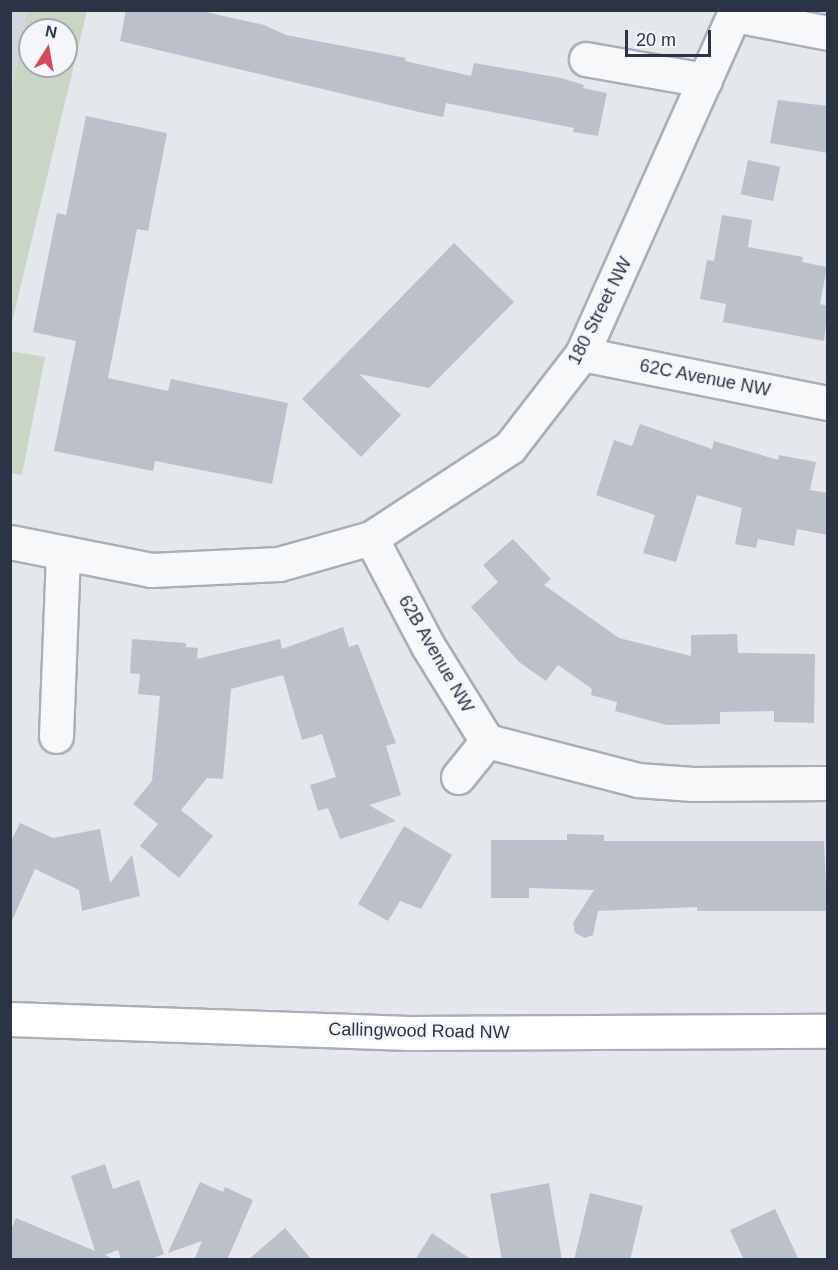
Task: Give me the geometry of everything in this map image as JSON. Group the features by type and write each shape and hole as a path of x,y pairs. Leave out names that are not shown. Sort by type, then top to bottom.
{"main road":[{"name":"Callingwood Road NW","path":"10,1019 409,1033 828,1031"}],"street":[{"path":"735,13 828,33"},
{"name":"180 Street NW","path":"371,538 510,447 582,354 735,13"},
{"path":"586,59 705,80"},
{"name":"62C Avenue NW","path":"582,354 828,403"},
{"path":"10,542 63,555 152,570 279,564 371,538"},
{"name":"62B Avenue NW","path":"371,538 428,646 487,741"},
{"path":"56,736 63,555"},
{"path":"459,777 487,741 638,780 693,784 828,783"}],"shaded area":[{"path":"11,11 27,11 26,18 18,18 18,58 11,94"}],"green space":[{"path":"27,11 87,11 78,48 78,18 26,18"},
{"path":"18,58 18,78 71,78 11,326 11,94"},
{"path":"10,351 45,357 22,475 11,473"}],"building":[{"path":"126,10 197,10 264,25 286,35 406,58 405,61 471,76 474,63 561,78 584,85 583,88 607,93 598,136 573,132 574,128 446,103 443,117 120,41"},
{"path":"778,100 828,106 828,153 770,143"},
{"path":"86,116 167,133 148,231 137,229 108,378 168,391 171,379 288,403 272,484 155,461 153,471 54,451 76,341 33,332 57,213 66,215"},
{"path":"748,160 780,167 773,201 741,194"},
{"path":"722,215 752,220 748,247 803,257 802,262 827,267 820,304 828,306 824,341 723,322 726,304 700,299 707,260 714,261"},
{"path":"454,243 514,302 429,388 359,374 401,415 361,457 302,399"},
{"path":"640,424 712,449 714,441 778,460 779,455 816,462 810,490 828,493 828,535 797,529 794,546 758,539 756,548 735,544 742,508 697,495 676,562 643,553 655,515 596,495 614,440 632,446"},
{"path":"513,539 551,579 544,585 619,638 691,656 691,635 737,634 738,653 815,654 814,723 774,722 774,711 720,712 720,724 667,725 615,711 617,702 591,695 592,689 558,665 546,681 519,662 471,607 498,582 483,565"},
{"path":"343,627 349,647 358,644 396,743 386,746 401,795 369,805 396,821 340,839 328,808 318,811 310,785 336,777 322,734 302,740 283,675 231,689 223,779 207,778 181,810 213,836 179,878 140,846 158,824 133,804 152,781 160,696 138,694 140,674 130,673 132,639 186,643 186,647 198,648 197,659 280,639 282,649"},
{"path":"20,823 53,838 100,829 110,883 132,855 140,896 82,911 79,890 35,869 10,925 10,843"},
{"path":"404,826 452,855 421,909 400,901 388,921 358,904"},
{"path":"567,834 604,835 604,841 824,841 827,911 697,911 697,907 598,911 593,935 585,938 575,933 573,923 594,890 529,888 529,898 491,898 491,840 567,840"},
{"path":"105,1164 113,1189 139,1180 164,1254 149,1260 121,1260 118,1250 105,1255 115,1260 10,1260 10,1232 16,1218 95,1251 71,1176"},
{"path":"200,1182 223,1192 225,1187 253,1200 227,1260 194,1260 202,1241 168,1253"},
{"path":"549,1183 562,1260 502,1260 490,1194"},
{"path":"590,1193 643,1206 630,1260 574,1260"},
{"path":"775,1209 799,1260 744,1260 730,1230"},
{"path":"285,1228 312,1260 248,1260"},
{"path":"432,1233 472,1260 415,1260"}]}
